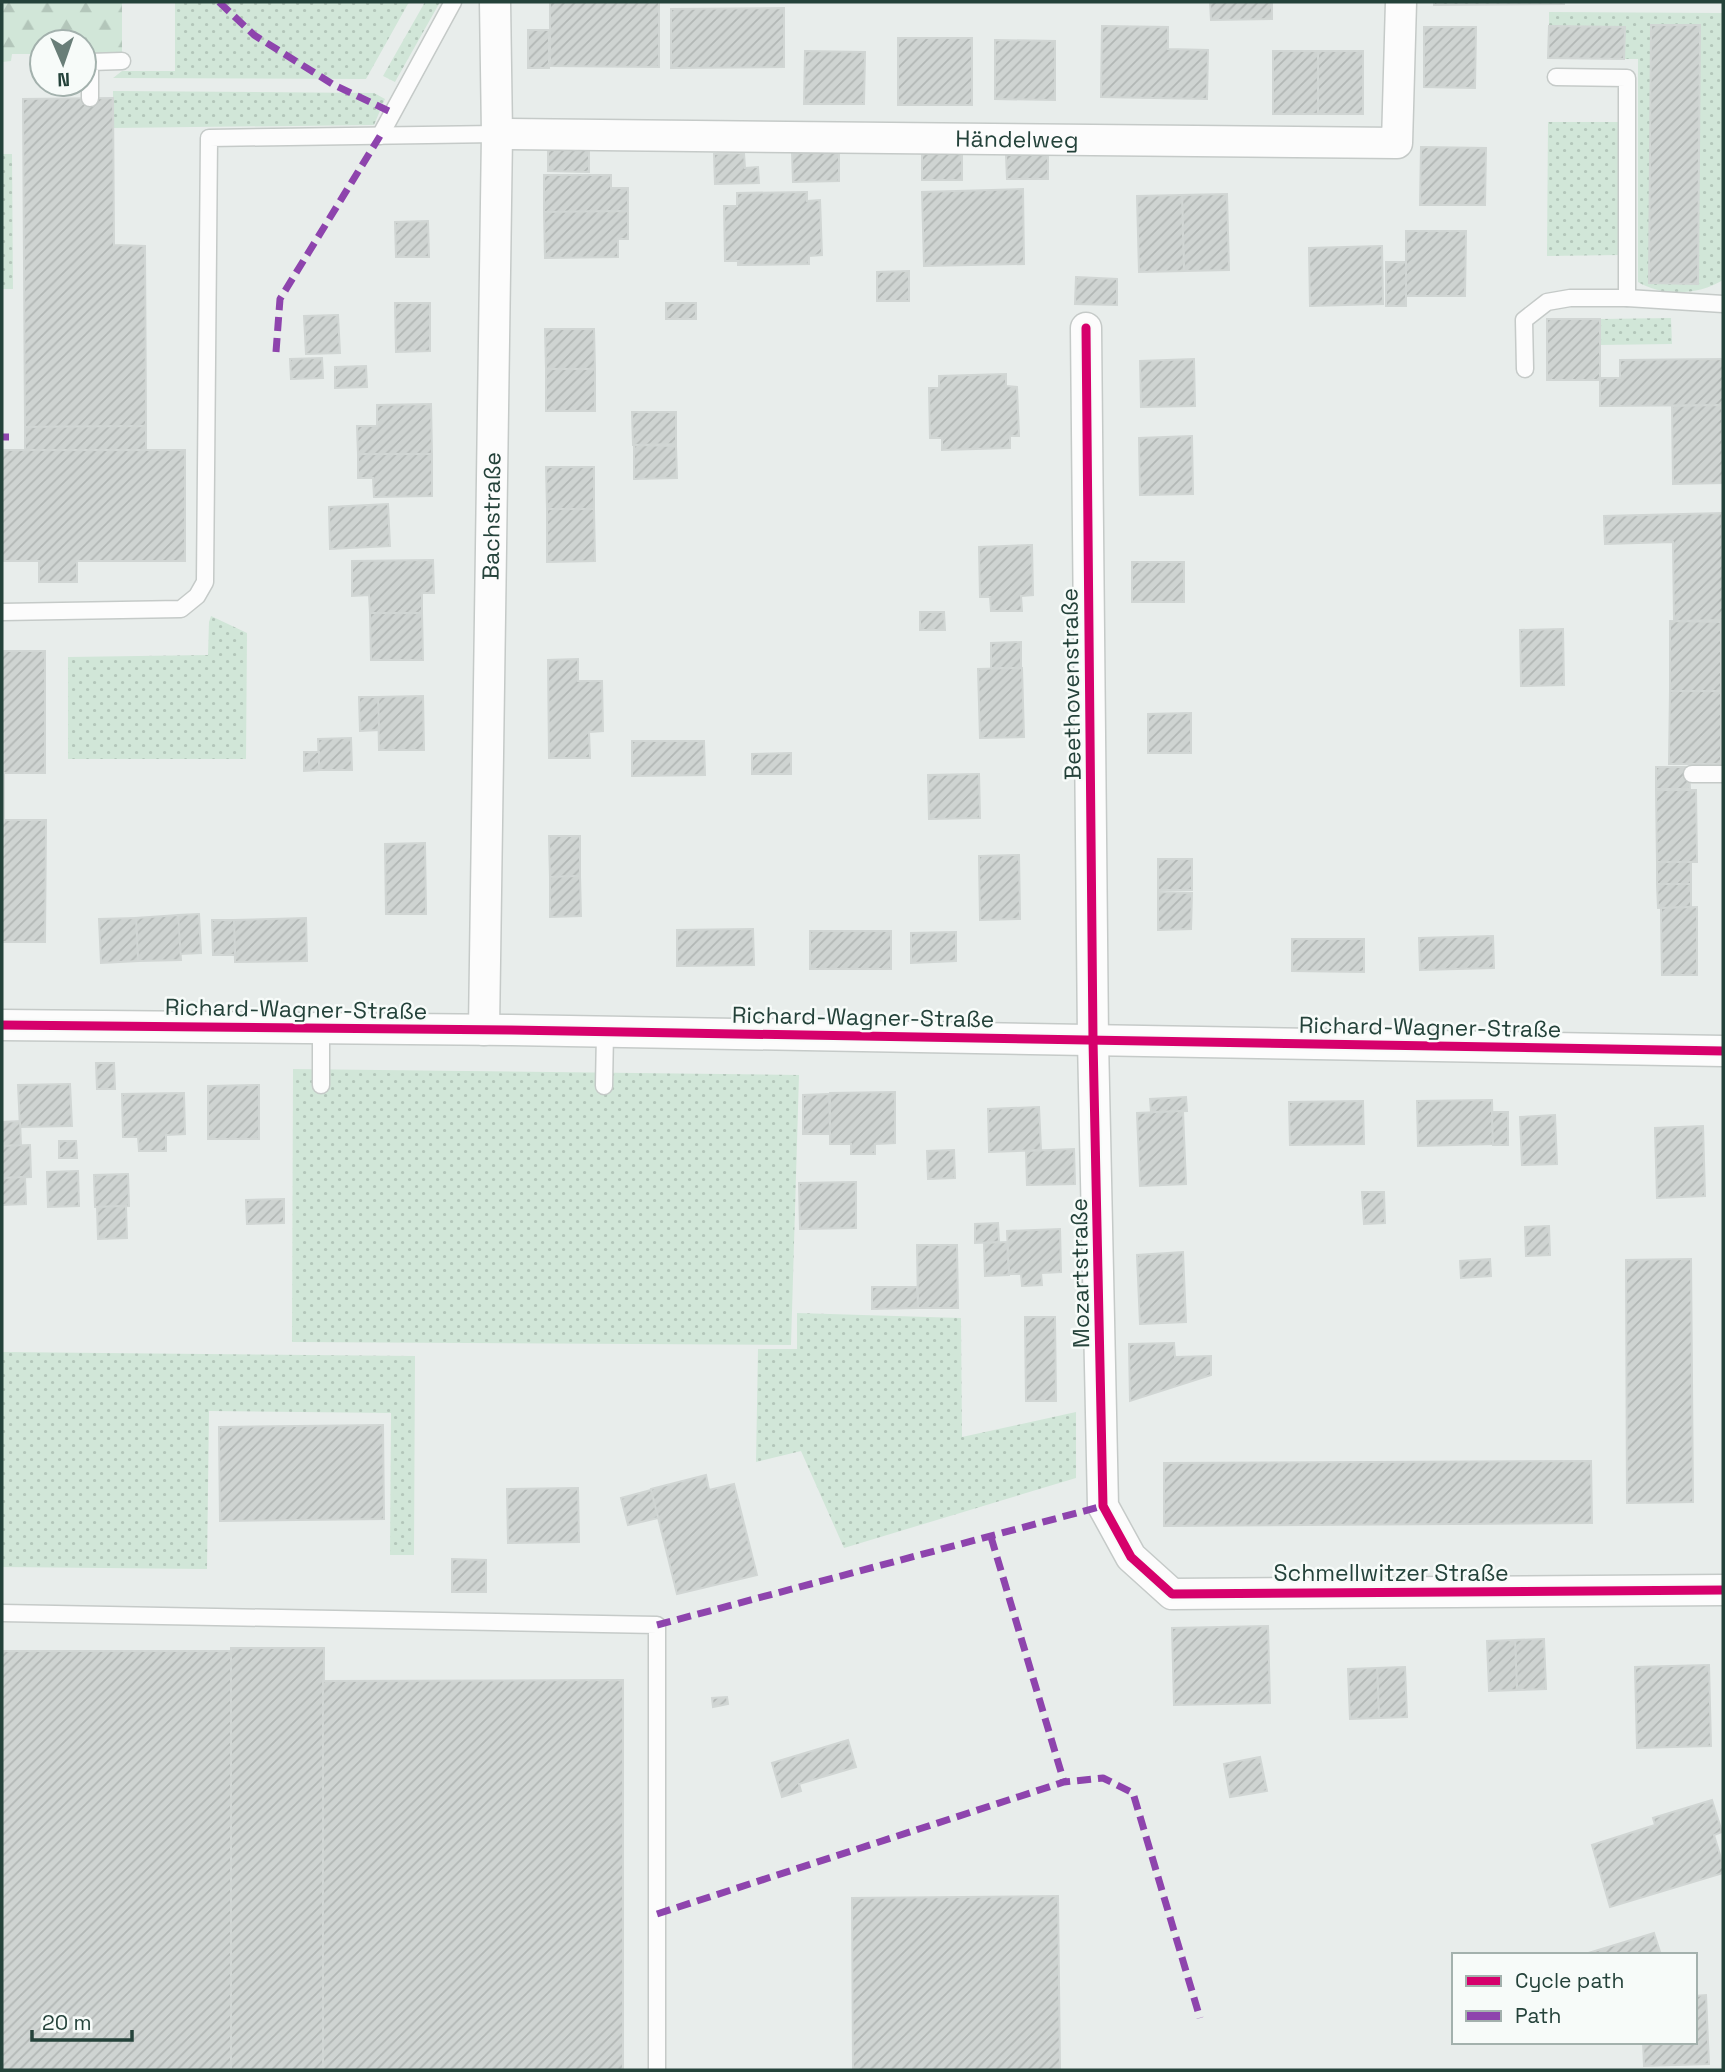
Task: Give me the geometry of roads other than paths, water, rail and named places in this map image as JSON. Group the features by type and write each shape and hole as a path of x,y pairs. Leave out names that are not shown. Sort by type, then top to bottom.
{"street":[{"name":"Bachstraße","path":"484,1030 497,134 495,2"},
{"name":"Händelweg","path":"497,134 1397,143 1401,2"},
{"name":"Beethovenstraße","path":"1086,328 1093,1040"},
{"name":"Richard-Wagner-Straße","path":"2,1026 484,1030 1723,1051"},
{"name":"Mozartstraße","path":"1093,1040 1103,1506"},
{"name":"Schmellwitzer Straße","path":"1103,1506 1131,1558 1172,1594 1723,1590"}],"lane":[{"path":"380,136 453,2"},
{"path":"98,62 122,61"},
{"path":"1556,77 1627,78 1628,298"},
{"path":"2,612 181,610 197,596 205,582 209,138 497,134"},
{"path":"1525,369 1524,320 1547,302 1570,298 1628,298 1723,304"},
{"path":"1692,774 1723,774"},
{"path":"321,1028 321,1086"},
{"path":"604,1086 605,1032"},
{"path":"2,1613 657,1626 657,2070"}]}
